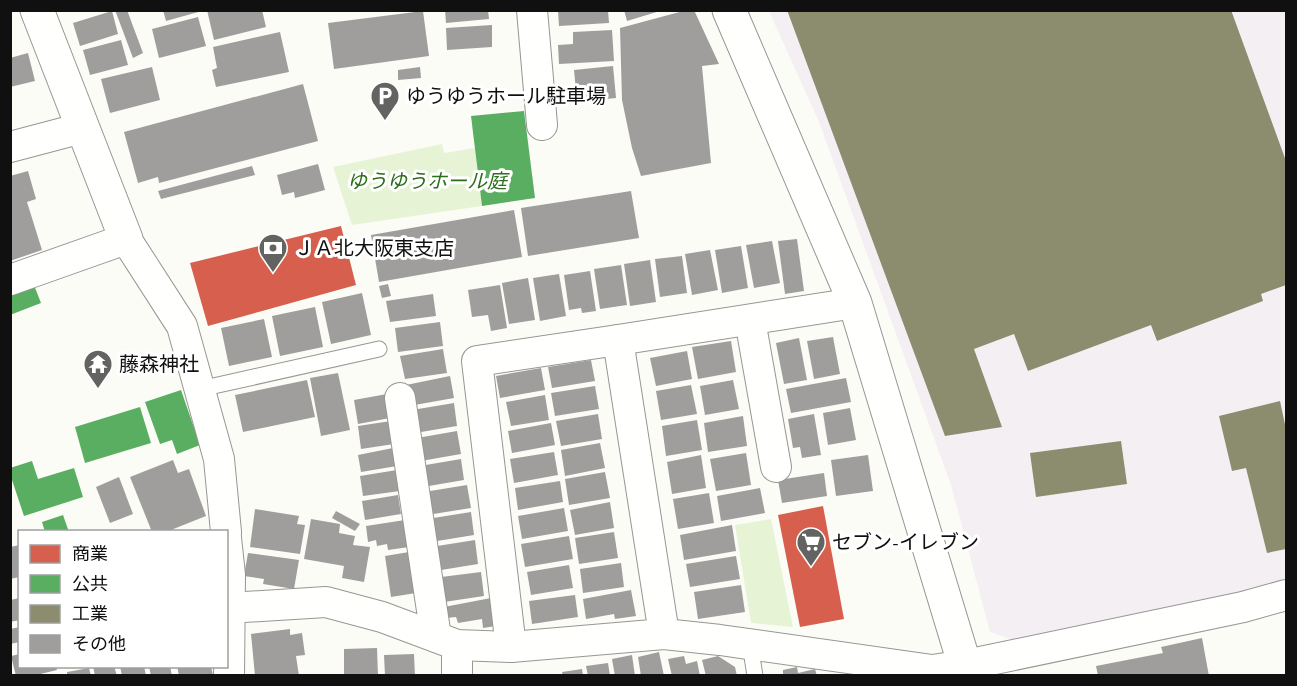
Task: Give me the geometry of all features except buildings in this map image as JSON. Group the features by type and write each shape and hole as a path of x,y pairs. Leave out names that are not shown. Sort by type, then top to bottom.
{"street":[{"path":"37,10 126,238 182,326 219,459 226,530"},
{"path":"532,10 542,125"},
{"path":"729,10 855,303 968,670"},
{"path":"10,147 82,128"},
{"path":"10,280 126,238"},
{"path":"511,647 477,361 855,303"},
{"path":"750,320 776,466"},
{"path":"618,340 664,634"},
{"path":"400,398 446,641 457,675"},
{"path":"228,556 230,575 229,675"},
{"path":"230,608 326,602 381,617 446,641 511,647 664,634 932,670 968,670 1287,595"}],"lane":[{"path":"200,390 379,349"},
{"path":"750,644 755,675"}],"shaded area":[{"path":"769,11 1286,11 1286,580 1195,607 1014,640 990,632 951,485 819,122"}],"green space":[{"name":"ゆうゆうホール庭","path":"442,144 444,153 475,148 482,206 352,225 333,167"},
{"path":"771,519 793,627 751,623 735,525"}],"place":[{"name":"ゆうゆうホール駐車場","path":"385,122"},
{"name":"ＪＡ北大阪東支店","path":"273,274"},
{"name":"藤森神社","path":"98,390"},
{"name":"セブン-イレブン","path":"811,568"}]}
